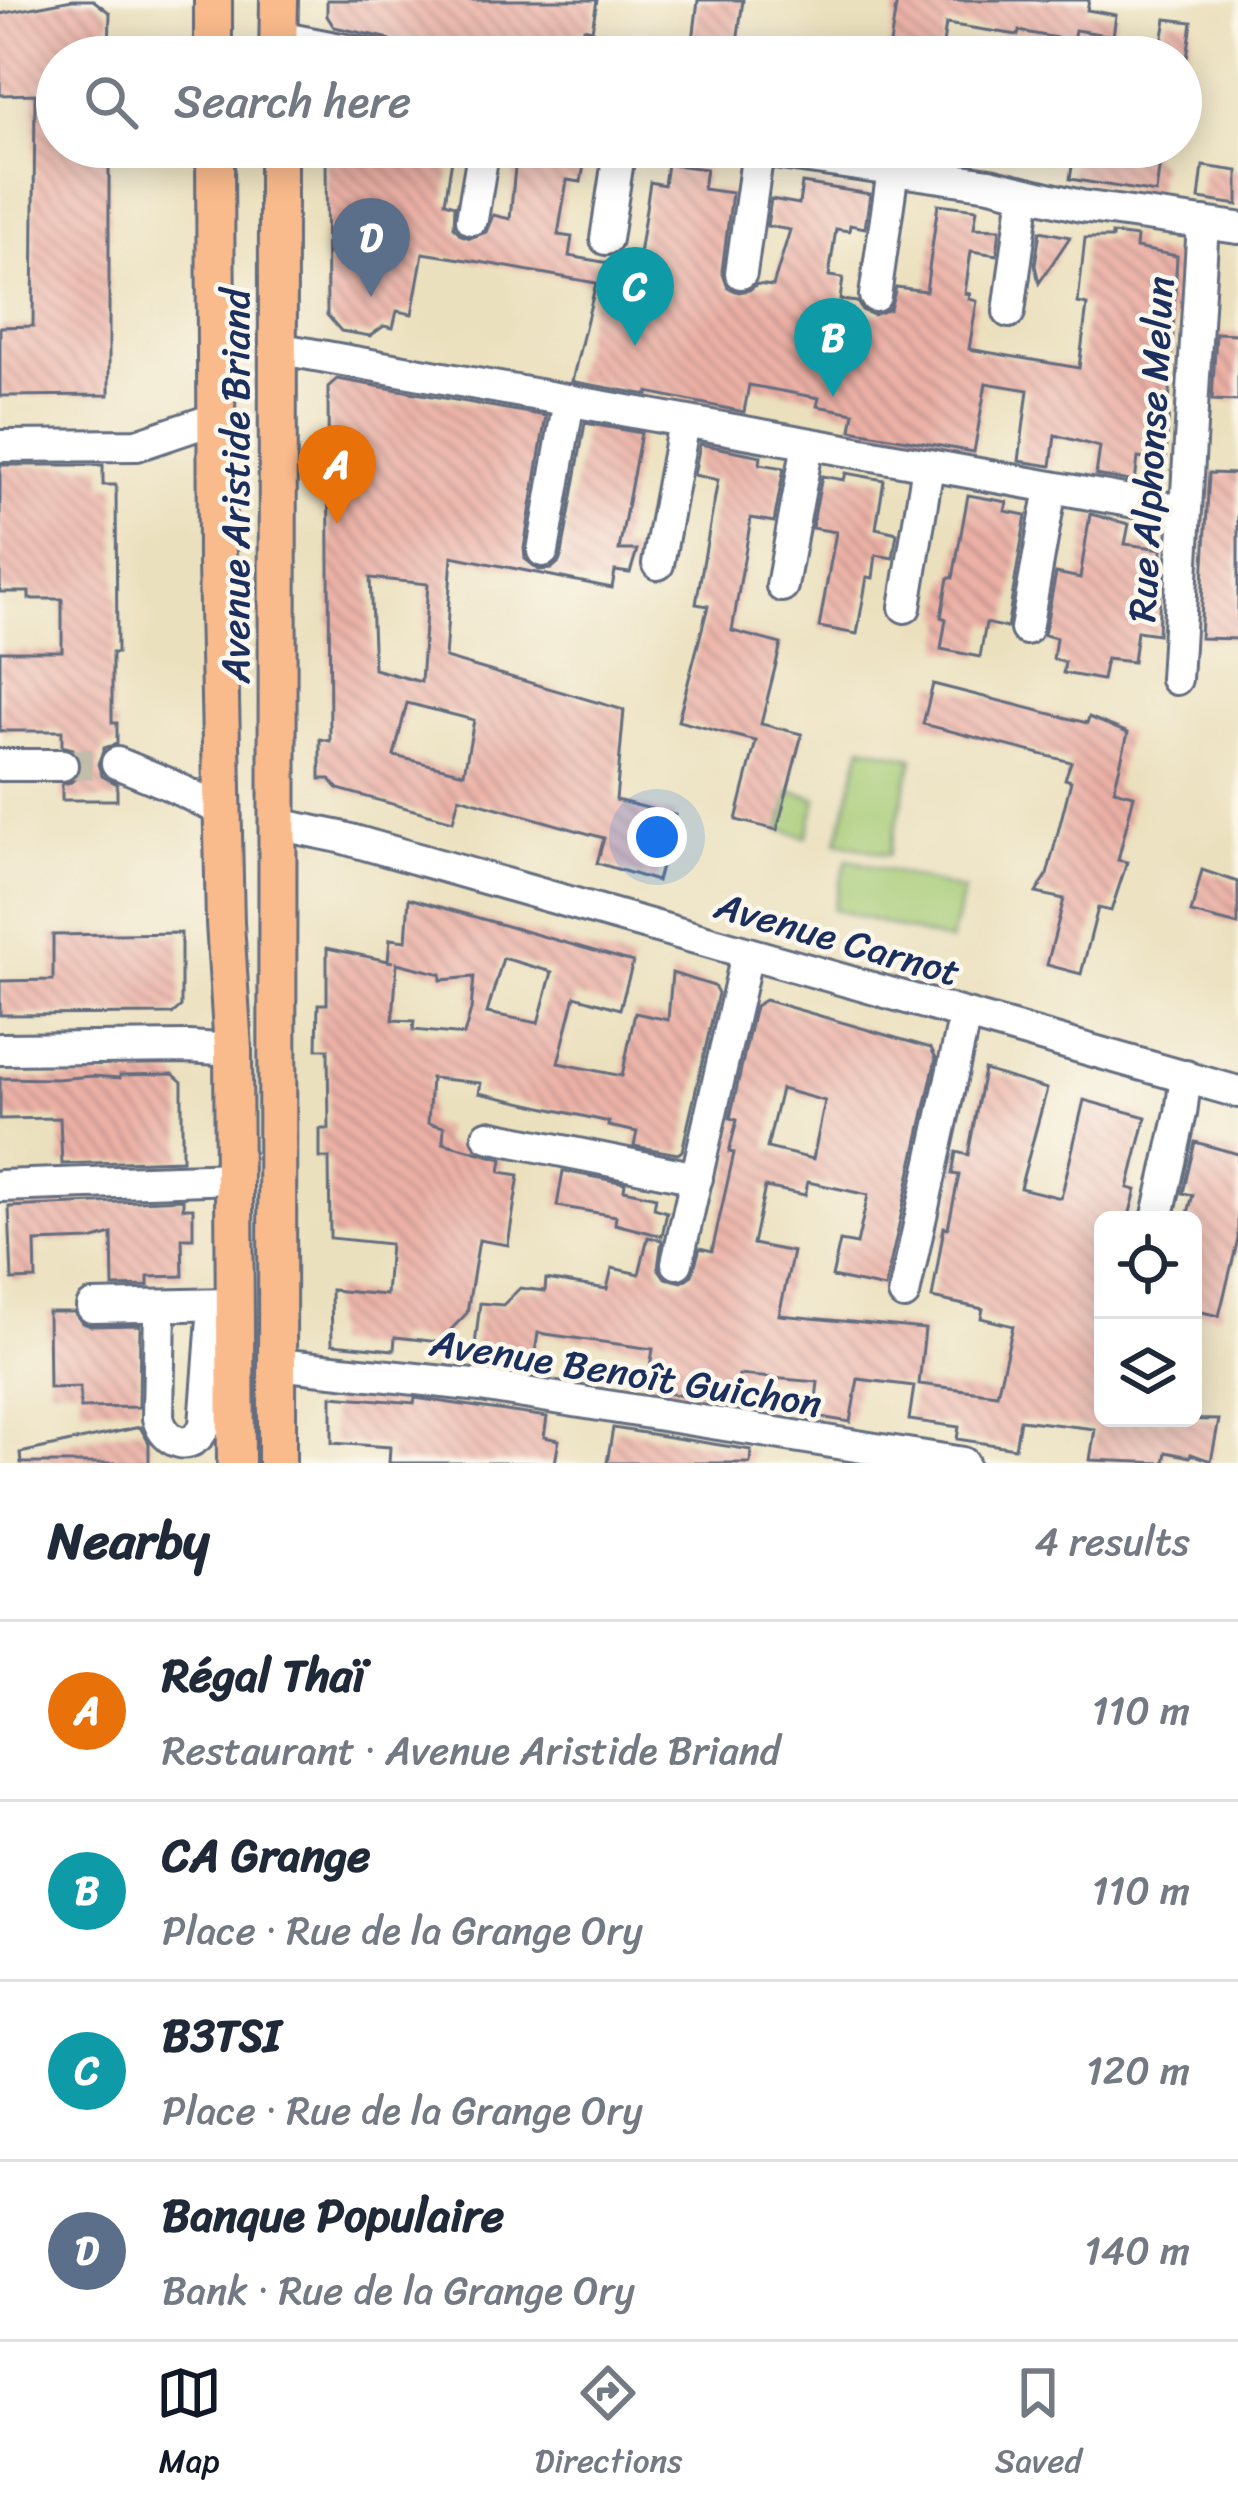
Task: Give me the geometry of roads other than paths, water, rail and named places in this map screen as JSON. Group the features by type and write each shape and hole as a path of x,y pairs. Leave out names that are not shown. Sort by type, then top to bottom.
{"main road":[{"path":"213,0 213,36"},
{"name":"Avenue Aristide Briand","path":"214,168 223,817 235,1178 225,1304 236,1463"},
{"name":"Avenue Aristide Briand","path":"277,1463 278,168"},
{"path":"223,817 277,824"}],"street":[{"path":"472,219 480,168"},
{"path":"606,239 617,168"},
{"path":"740,272 744,168"},
{"path":"879,168 990,184 1081,206 1238,228"},
{"path":"875,296 893,170"},
{"path":"1009,312 1025,193"},
{"name":"Rue Alphonse Melun","path":"1175,679 1203,223"},
{"path":"276,348 1186,511"},
{"path":"543,551 568,400"},
{"path":"0,446 137,445 217,418"},
{"path":"658,564 684,422"},
{"path":"36,426 107,424 155,440"},
{"path":"782,586 808,444"},
{"path":"905,607 928,466"},
{"path":"1026,629 1052,488"},
{"path":"117,763 166,783 223,817"},
{"path":"0,765 62,764"},
{"name":"Avenue Carnot","path":"277,824 340,837 1238,1092"},
{"path":"677,1263 747,954"},
{"path":"904,1294 965,1015"},
{"path":"0,1049 233,1050"},
{"path":"1158,1211 1186,1076"},
{"path":"488,1136 697,1178"},
{"path":"0,1186 235,1178"},
{"path":"92,1307 225,1304 205,1424 194,1440 166,1438 158,1418 160,1306"},
{"name":"Avenue Benoît Guichon","path":"277,1364 481,1386 963,1463"}],"tunnel":[{"path":"62,765 117,763"}],"place":[{"name":"Banque Populaire","path":"371,297"},
{"name":"B3TSI","path":"635,346"},
{"name":"CA Grange","path":"833,397"},
{"name":"Régal Thaï","path":"337,524"}]}
